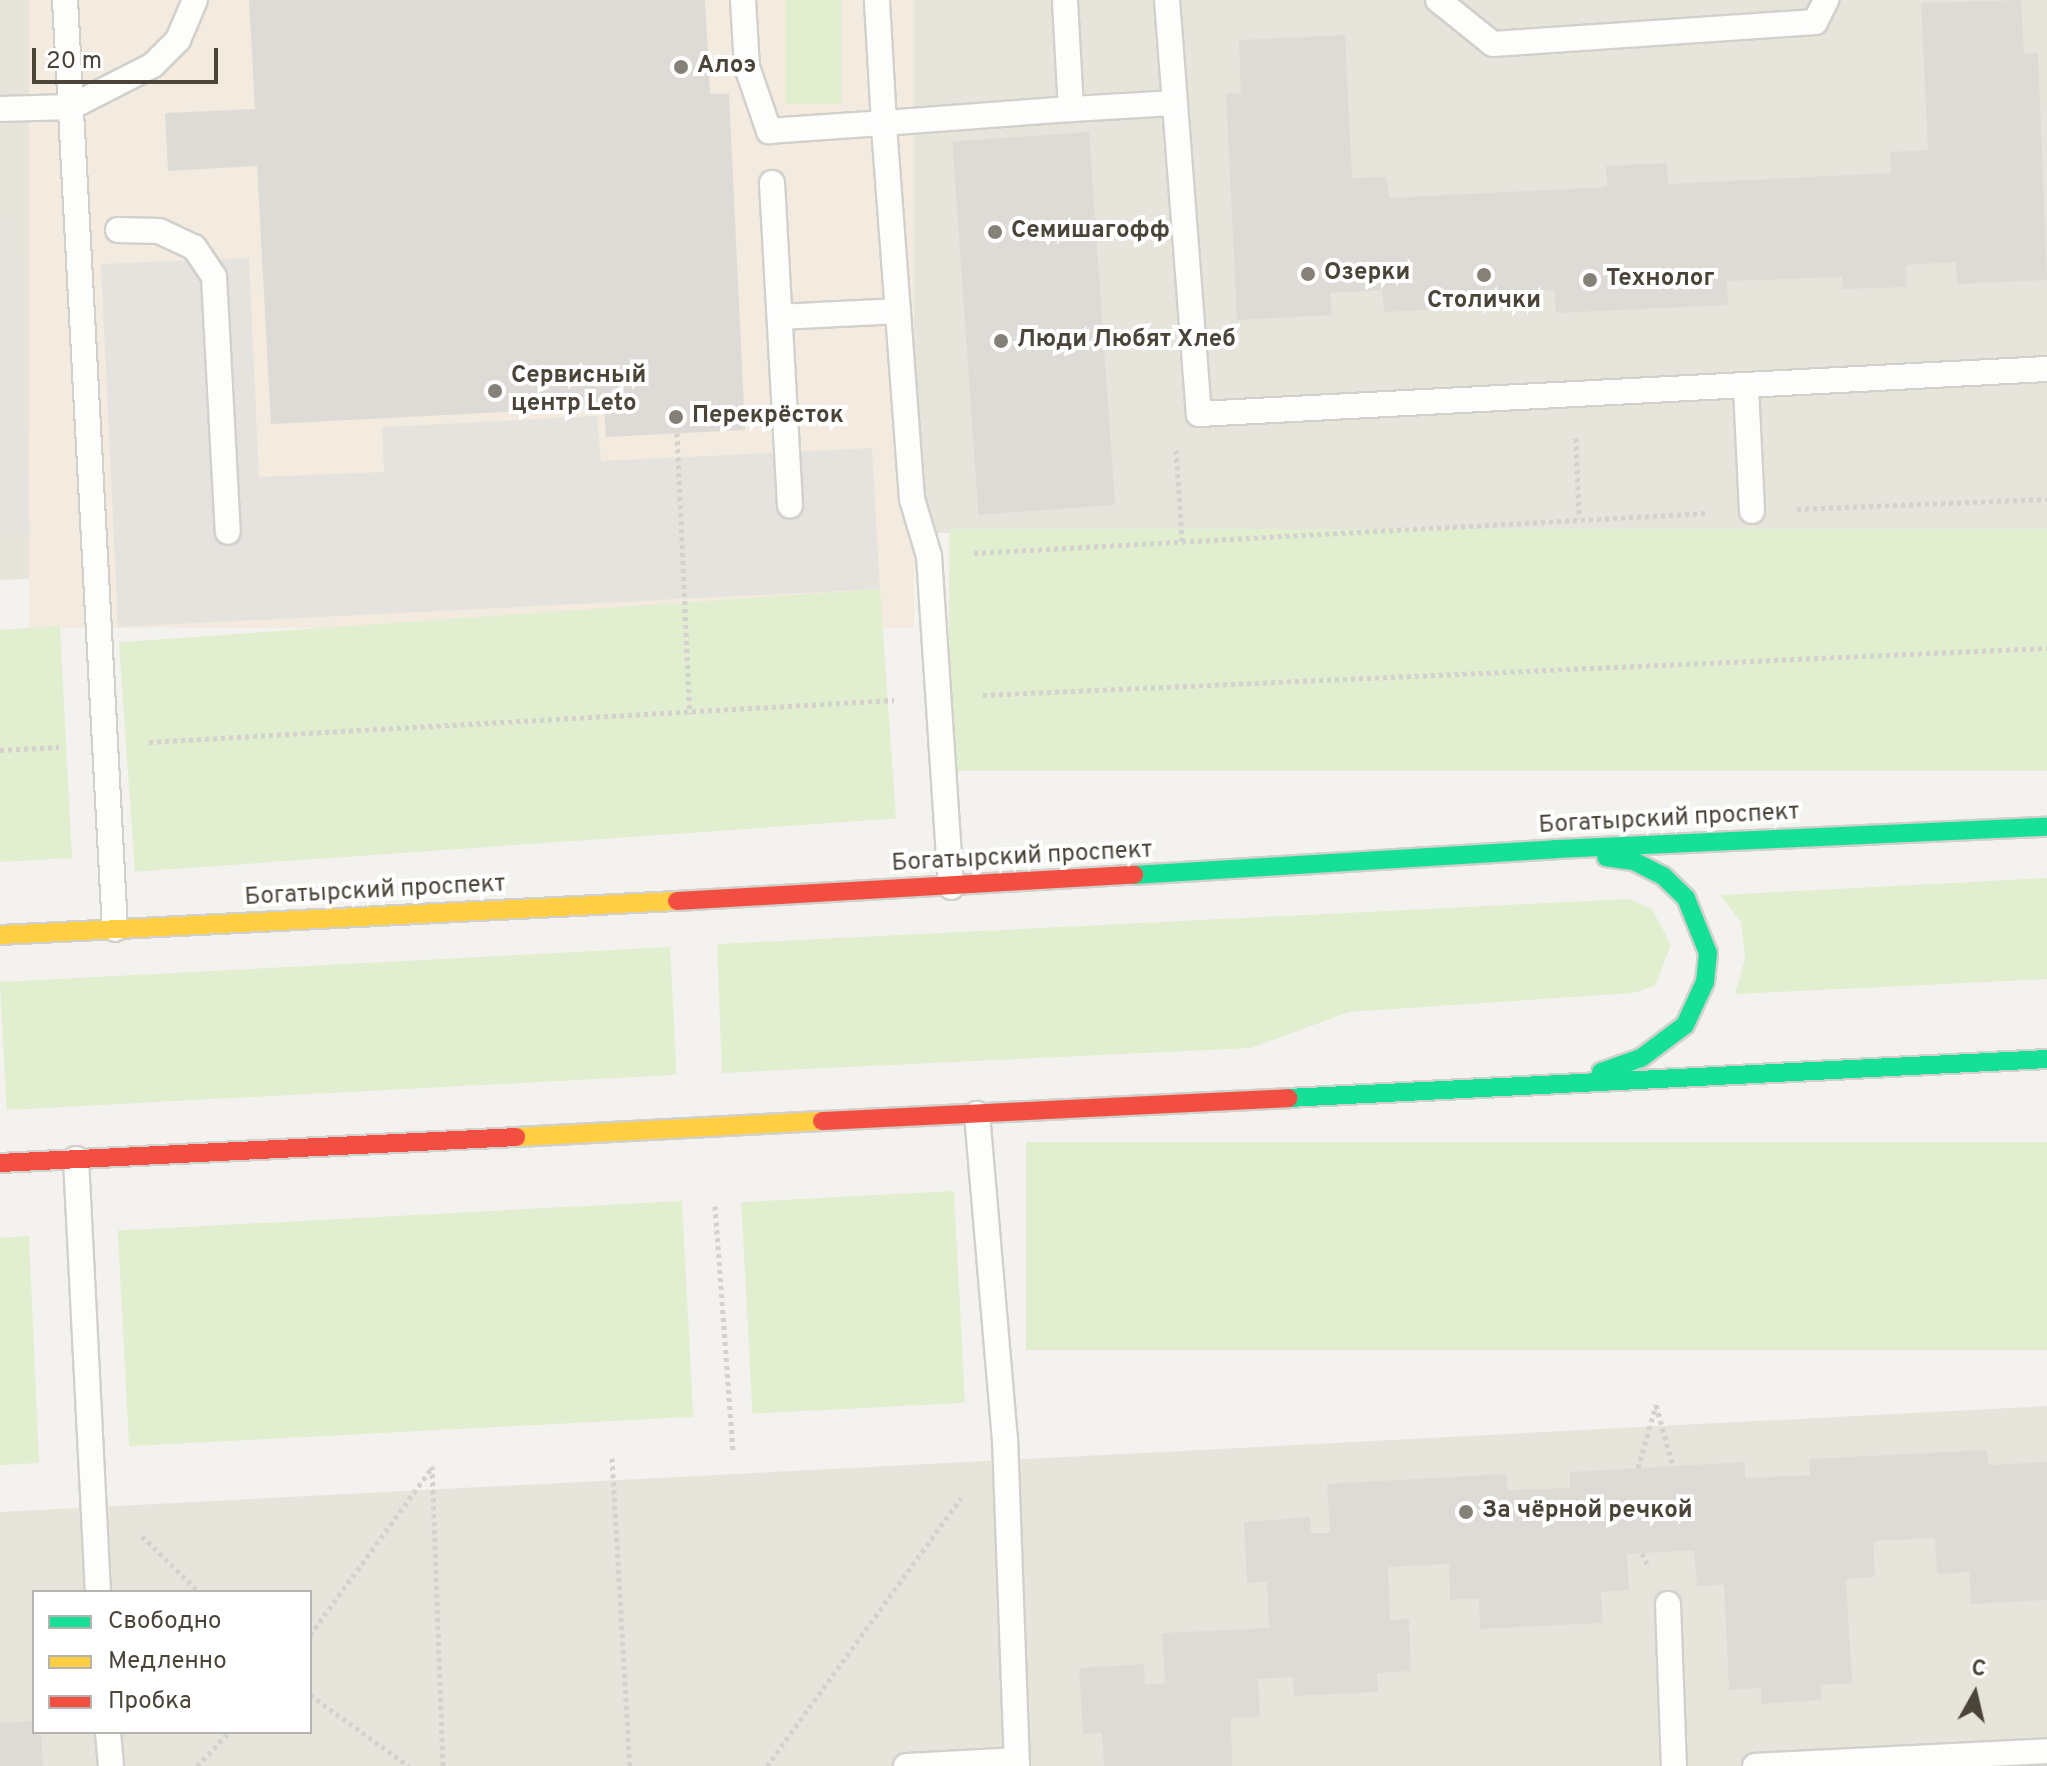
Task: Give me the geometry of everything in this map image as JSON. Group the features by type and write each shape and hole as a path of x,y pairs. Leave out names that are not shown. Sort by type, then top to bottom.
{"main road":[{"name":"Богатырский проспект","path":"0,935 951,887 1555,849 2047,827"},
{"path":"1555,849 1633,861 1663,876 1686,898 1708,953 1705,982 1685,1025 1641,1058 1572,1082"},
{"path":"0,1163 2047,1059"}],"lane":[{"path":"65,0 115,929"},
{"path":"0,109 71,107 153,65 178,40 195,0"},
{"path":"743,0 747,67 769,131 1174,103"},
{"path":"877,0 912,499 929,556 951,887"},
{"path":"1065,0 1071,109"},
{"path":"1167,0 1199,414 1746,388 2047,369"},
{"path":"1438,0 1493,44 1815,22 1826,0"},
{"path":"772,183 790,505"},
{"path":"118,230 159,231 194,247 214,277 228,532"},
{"path":"780,317 898,311"},
{"path":"1746,388 1752,511"},
{"path":"906,1766 1016,1763 1005,1438 977,1114"},
{"path":"76,1159 98,1590"},
{"path":"1668,1604 1674,1766"},
{"path":"108,1734 111,1766"},
{"path":"1755,1766 2047,1751"}],"path":[{"path":"1575,397 1579,518"},
{"path":"1182,541 1176,440 1199,414"},
{"path":"677,433 690,714"},
{"path":"929,556 1579,518 2047,499"},
{"path":"0,750 690,714 938,697 2047,648"},
{"path":"715,1206 733,1452"},
{"path":"1638,1468 1656,1405 1673,1466"},
{"path":"767,1766 1005,1438"},
{"path":"612,1458 630,1766"},
{"path":"312,1632 432,1466 443,1766"},
{"path":"312,1696 409,1766"},
{"path":"197,1766 227,1734"}],"shaded area":[{"path":"0,0 29,0 59,578 0,580"},
{"path":"29,0 914,0 914,628 29,628"},
{"path":"914,0 2047,0 2047,533 914,533"},
{"path":"14,223 30,534 0,535 0,224"},
{"path":"249,258 259,477 384,472 382,427 597,416 601,461 872,448 880,589 118,627 101,264"},
{"path":"2047,1406 2047,1766 0,1766 0,1512"}],"green space":[{"path":"785,0 841,0 841,104 785,104"},
{"path":"949,529 2047,529 2047,771 949,771"},
{"path":"880,589 896,818 135,872 119,642"},
{"path":"60,626 72,858 0,862 0,630"},
{"path":"2047,878 2047,979 1735,994 1745,959 1741,922 1720,895"},
{"path":"1629,899 1652,909 1671,945 1655,986 1633,993 1349,1012 1251,1048 722,1073 717,944"},
{"path":"670,947 677,1075 7,1110 0,982"},
{"path":"1026,1142 2047,1142 2047,1350 1026,1350"},
{"path":"954,1191 965,1403 752,1414 741,1202"},
{"path":"682,1201 693,1417 129,1446 118,1231"},
{"path":"29,1236 39,1463 0,1465 0,1238"}],"building":[{"path":"249,0 705,0 710,94 729,94 745,430 606,437 604,407 271,424 257,166 168,171 165,113 255,109"},
{"path":"2021,0 2024,54 2038,53 2047,280 1957,284 1956,262 1906,265 1907,287 1843,289 1842,277 1727,281 1728,305 1556,313 1554,290 1443,295 1444,309 1384,312 1382,290 1330,293 1332,315 1237,320 1226,94 1241,93 1239,40 1345,35 1352,178 1387,177 1389,198 1607,187 1606,166 1667,163 1668,184 1891,173 1890,152 1928,150 1921,3"},
{"path":"1089,132 1115,505 978,515 952,142"},
{"path":"1987,1450 1988,1465 2047,1462 2047,1600 1971,1604 1969,1572 1937,1574 1935,1538 1873,1541 1875,1577 1846,1579 1852,1683 1821,1685 1821,1700 1761,1704 1761,1688 1729,1690 1724,1585 1697,1586 1694,1550 1627,1554 1629,1590 1601,1592 1603,1623 1480,1629 1479,1598 1450,1600 1449,1564 1388,1567 1390,1620 1409,1619 1411,1671 1377,1673 1378,1692 1294,1696 1293,1677 1258,1679 1260,1717 1231,1718 1232,1766 1104,1766 1102,1733 1083,1734 1079,1668 1144,1664 1145,1684 1165,1683 1162,1633 1269,1628 1267,1582 1247,1583 1244,1522 1310,1517 1311,1533 1330,1533 1327,1484 1506,1474 1507,1490 1570,1488 1570,1472 1745,1462 1745,1478 1810,1475 1809,1459"},
{"path":"32,1721 32,1734 41,1734 43,1766 0,1766 0,1723"}],"traffic: fast":[{"path":"1134,875 1555,849 2047,827"},
{"path":"1601,1072 1641,1058 1685,1025 1705,982 1708,953 1686,898 1663,876 1633,861 1606,857"},
{"path":"1288,1098 2047,1059"}],"traffic: slow":[{"path":"0,935 677,901"},
{"path":"516,1137 822,1121"}],"traffic: jam":[{"path":"677,901 1134,875"},
{"path":"822,1121 1288,1098"},
{"path":"0,1163 516,1137"}],"place":[{"name":"Алоэ","path":"681,67"},
{"name":"Семишагофф","path":"995,232"},
{"name":"Озерки","path":"1308,274"},
{"name":"Столички","path":"1484,275"},
{"name":"Технолог","path":"1590,280"},
{"name":"Люди Любят Хлеб","path":"1001,341"},
{"name":"Сервисный центр Leto","path":"495,391"},
{"name":"Перекрёсток","path":"676,417"},
{"name":"За чёрной речкой","path":"1466,1512"}]}
